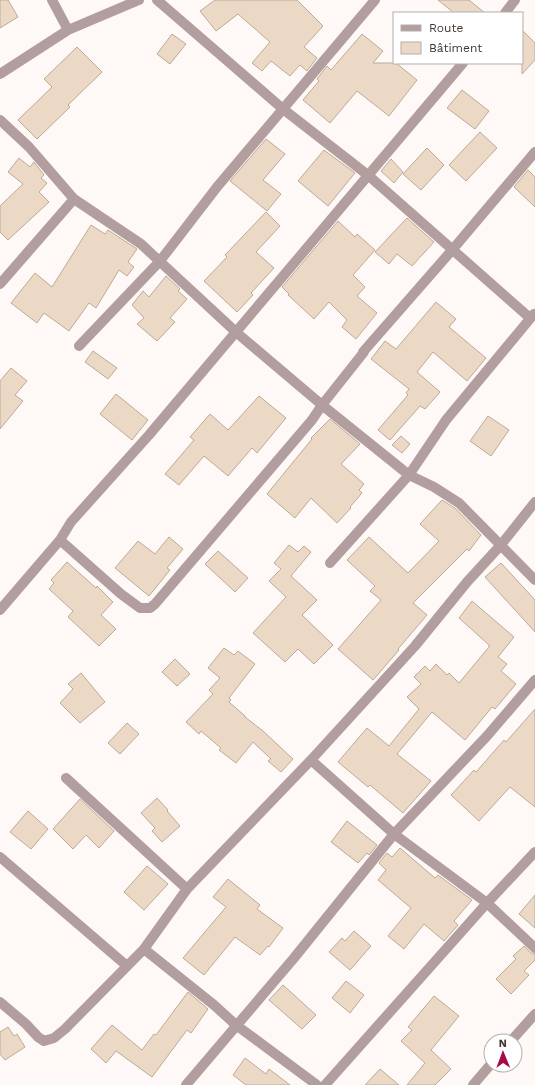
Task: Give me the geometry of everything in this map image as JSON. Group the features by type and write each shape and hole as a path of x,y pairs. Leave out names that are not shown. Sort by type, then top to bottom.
{"street":[{"path":"52,0 68,30"},
{"path":"0,74 68,30 139,0"},
{"path":"157,0 284,108 369,176 453,249 533,315 446,420 409,475 330,563"},
{"path":"79,346 160,261 217,187 375,0"},
{"path":"505,12 515,0"},
{"path":"0,610 60,540 71,522 150,435 462,64"},
{"path":"1,123 29,147 74,199 141,244 237,332 322,405 409,475 434,487 459,503 535,580"},
{"path":"60,540 121,594 140,608 150,608 155,604 312,420 363,352 535,152"},
{"path":"0,284 74,199"},
{"path":"0,1002 44,1041 54,1038 65,1029 144,949 187,889 311,760 415,646 467,582 500,546 535,502"},
{"path":"186,1085 294,958 394,834 488,736 535,680"},
{"path":"311,760 394,834 487,903 535,948"},
{"path":"66,778 187,889"},
{"path":"325,1085 487,903 535,852"},
{"path":"0,857 127,966"},
{"path":"144,949 236,1025 317,1085"},
{"path":"519,1033 535,1014"},
{"path":"473,1085 483,1073"}],"building":[{"path":"0,0 8,0 18,17 0,28"},
{"path":"215,0 297,0 323,26 304,47 317,58 307,71 300,65 290,76 271,61 262,71 252,63 270,42 238,14 216,31 200,11"},
{"path":"438,0 469,0 484,12 453,12"},
{"path":"523,31 535,43 535,60 522,74"},
{"path":"172,34 186,44 170,64 157,54"},
{"path":"362,34 383,51 373,63 397,64 417,80 389,116 357,91 330,123 303,100 319,81 317,79 327,66 331,70"},
{"path":"77,47 102,72 68,105 70,107 37,139 18,120 52,87 44,79"},
{"path":"462,90 489,111 475,129 447,108"},
{"path":"480,132 497,148 466,181 449,165"},
{"path":"266,139 285,154 263,180 281,194 267,211 230,181"},
{"path":"427,148 444,165 421,190 403,174"},
{"path":"324,150 355,173 328,206 298,181"},
{"path":"19,158 30,167 34,162 44,175 41,178 47,183 39,192 49,202 8,240 0,232 0,206 23,184 8,172"},
{"path":"391,159 403,172 394,183 381,171"},
{"path":"528,170 535,177 535,207 514,187"},
{"path":"266,212 280,226 256,252 274,268 251,293 253,295 237,312 204,281 227,257 225,255"},
{"path":"407,218 434,242 412,266 397,254 389,264 375,252"},
{"path":"338,221 355,237 357,234 375,250 353,275 365,287 357,296 377,313 356,339 342,327 347,320 329,302 314,319 288,295 289,294 282,287"},
{"path":"91,225 105,234 108,230 137,249 128,262 134,267 127,276 119,270 96,308 89,303 69,331 44,313 37,323 11,303 35,273 52,287"},
{"path":"166,276 180,289 178,291 187,299 170,318 175,322 157,341 137,324 144,318 132,305 143,291 149,297"},
{"path":"436,302 456,319 449,327 486,358 467,381 433,352 417,372 440,392 425,409 420,406 390,440 378,430 408,395 406,393 409,389 371,359 385,341 396,349"},
{"path":"93,351 117,368 108,379 85,362"},
{"path":"11,368 27,381 15,395 23,401 0,429 0,381"},
{"path":"116,394 148,420 132,440 100,414"},
{"path":"259,396 286,418 257,453 252,448 228,476 204,456 179,485 165,474 194,440 190,437 210,414 228,430"},
{"path":"488,416 509,430 491,456 470,441"},
{"path":"330,419 360,444 341,464 364,484 359,490 362,493 337,523 311,498 295,518 267,494 312,439 311,438"},
{"path":"401,436 410,444 402,453 392,445"},
{"path":"442,500 455,508 481,535 469,551 467,549 413,603 427,615 373,680 338,649 381,600 370,591 375,586 347,560 369,537 408,573 439,541 420,524"},
{"path":"169,537 183,549 167,568 170,570 149,596 115,568 138,541 155,554"},
{"path":"289,545 298,552 304,546 311,552 291,576 317,600 302,615 333,645 314,664 298,649 285,662 253,633 286,597 269,581 281,569 274,563"},
{"path":"218,551 248,578 235,592 205,564"},
{"path":"67,562 96,588 97,586 113,602 101,615 116,629 99,646 68,617 73,611 49,589 54,583 51,580"},
{"path":"501,563 535,600 535,632 485,577"},
{"path":"472,601 514,637 498,657 507,664 501,671 516,684 495,709 492,707 465,740 432,712 397,754 431,781 403,813 370,785 368,787 338,762 367,728 389,746 419,709 407,697 421,684 414,677 425,666 430,671 436,664 447,675 449,673 459,683 489,647 489,645 459,618"},
{"path":"224,648 234,655 238,651 255,664 229,698 231,700 229,702 293,759 281,772 268,761 271,759 253,742 236,763 219,750 221,748 201,731 199,734 186,722 213,694 209,690 220,678 208,668"},
{"path":"175,659 190,674 177,686 162,672"},
{"path":"81,673 105,702 80,723 60,703 73,689 68,684"},
{"path":"535,709 535,807 510,787 479,821 451,795 474,770 476,772 504,740 506,742"},
{"path":"127,723 139,734 120,754 108,743"},
{"path":"157,798 180,826 162,842 152,831 155,828 141,813"},
{"path":"80,799 114,831 99,848 86,835 73,849 53,829"},
{"path":"28,811 48,829 31,849 10,832"},
{"path":"347,821 377,845 369,855 367,853 358,863 331,842"},
{"path":"400,848 435,878 438,875 472,900 454,921 458,925 444,941 424,924 404,949 388,936 411,908 378,880 386,870 379,863 387,853 392,857"},
{"path":"147,866 168,884 144,910 124,892"},
{"path":"228,879 260,905 257,909 283,928 269,947 268,946 260,955 235,937 204,975 183,958 226,907 213,897"},
{"path":"535,895 535,928 519,914"},
{"path":"354,931 371,946 350,970 329,952 342,938 345,941"},
{"path":"524,946 531,953 535,954 535,960 524,971 529,975 511,994 496,979 516,959 513,956"},
{"path":"346,981 364,995 350,1013 332,998"},
{"path":"283,985 316,1015 302,1029 269,1000"},
{"path":"188,992 208,1009 191,1033 187,1030 152,1077 116,1051 106,1063 91,1049 112,1025 142,1050 154,1034 156,1035"},
{"path":"434,996 459,1016 431,1050 451,1069 435,1085 407,1085 425,1063 401,1041 412,1030 408,1027"},
{"path":"8,1027 14,1036 17,1034 25,1047 5,1060 0,1054 0,1032"},
{"path":"245,1058 266,1074 269,1069 290,1085 246,1085 233,1075"},
{"path":"380,1069 399,1085 365,1085"}]}
